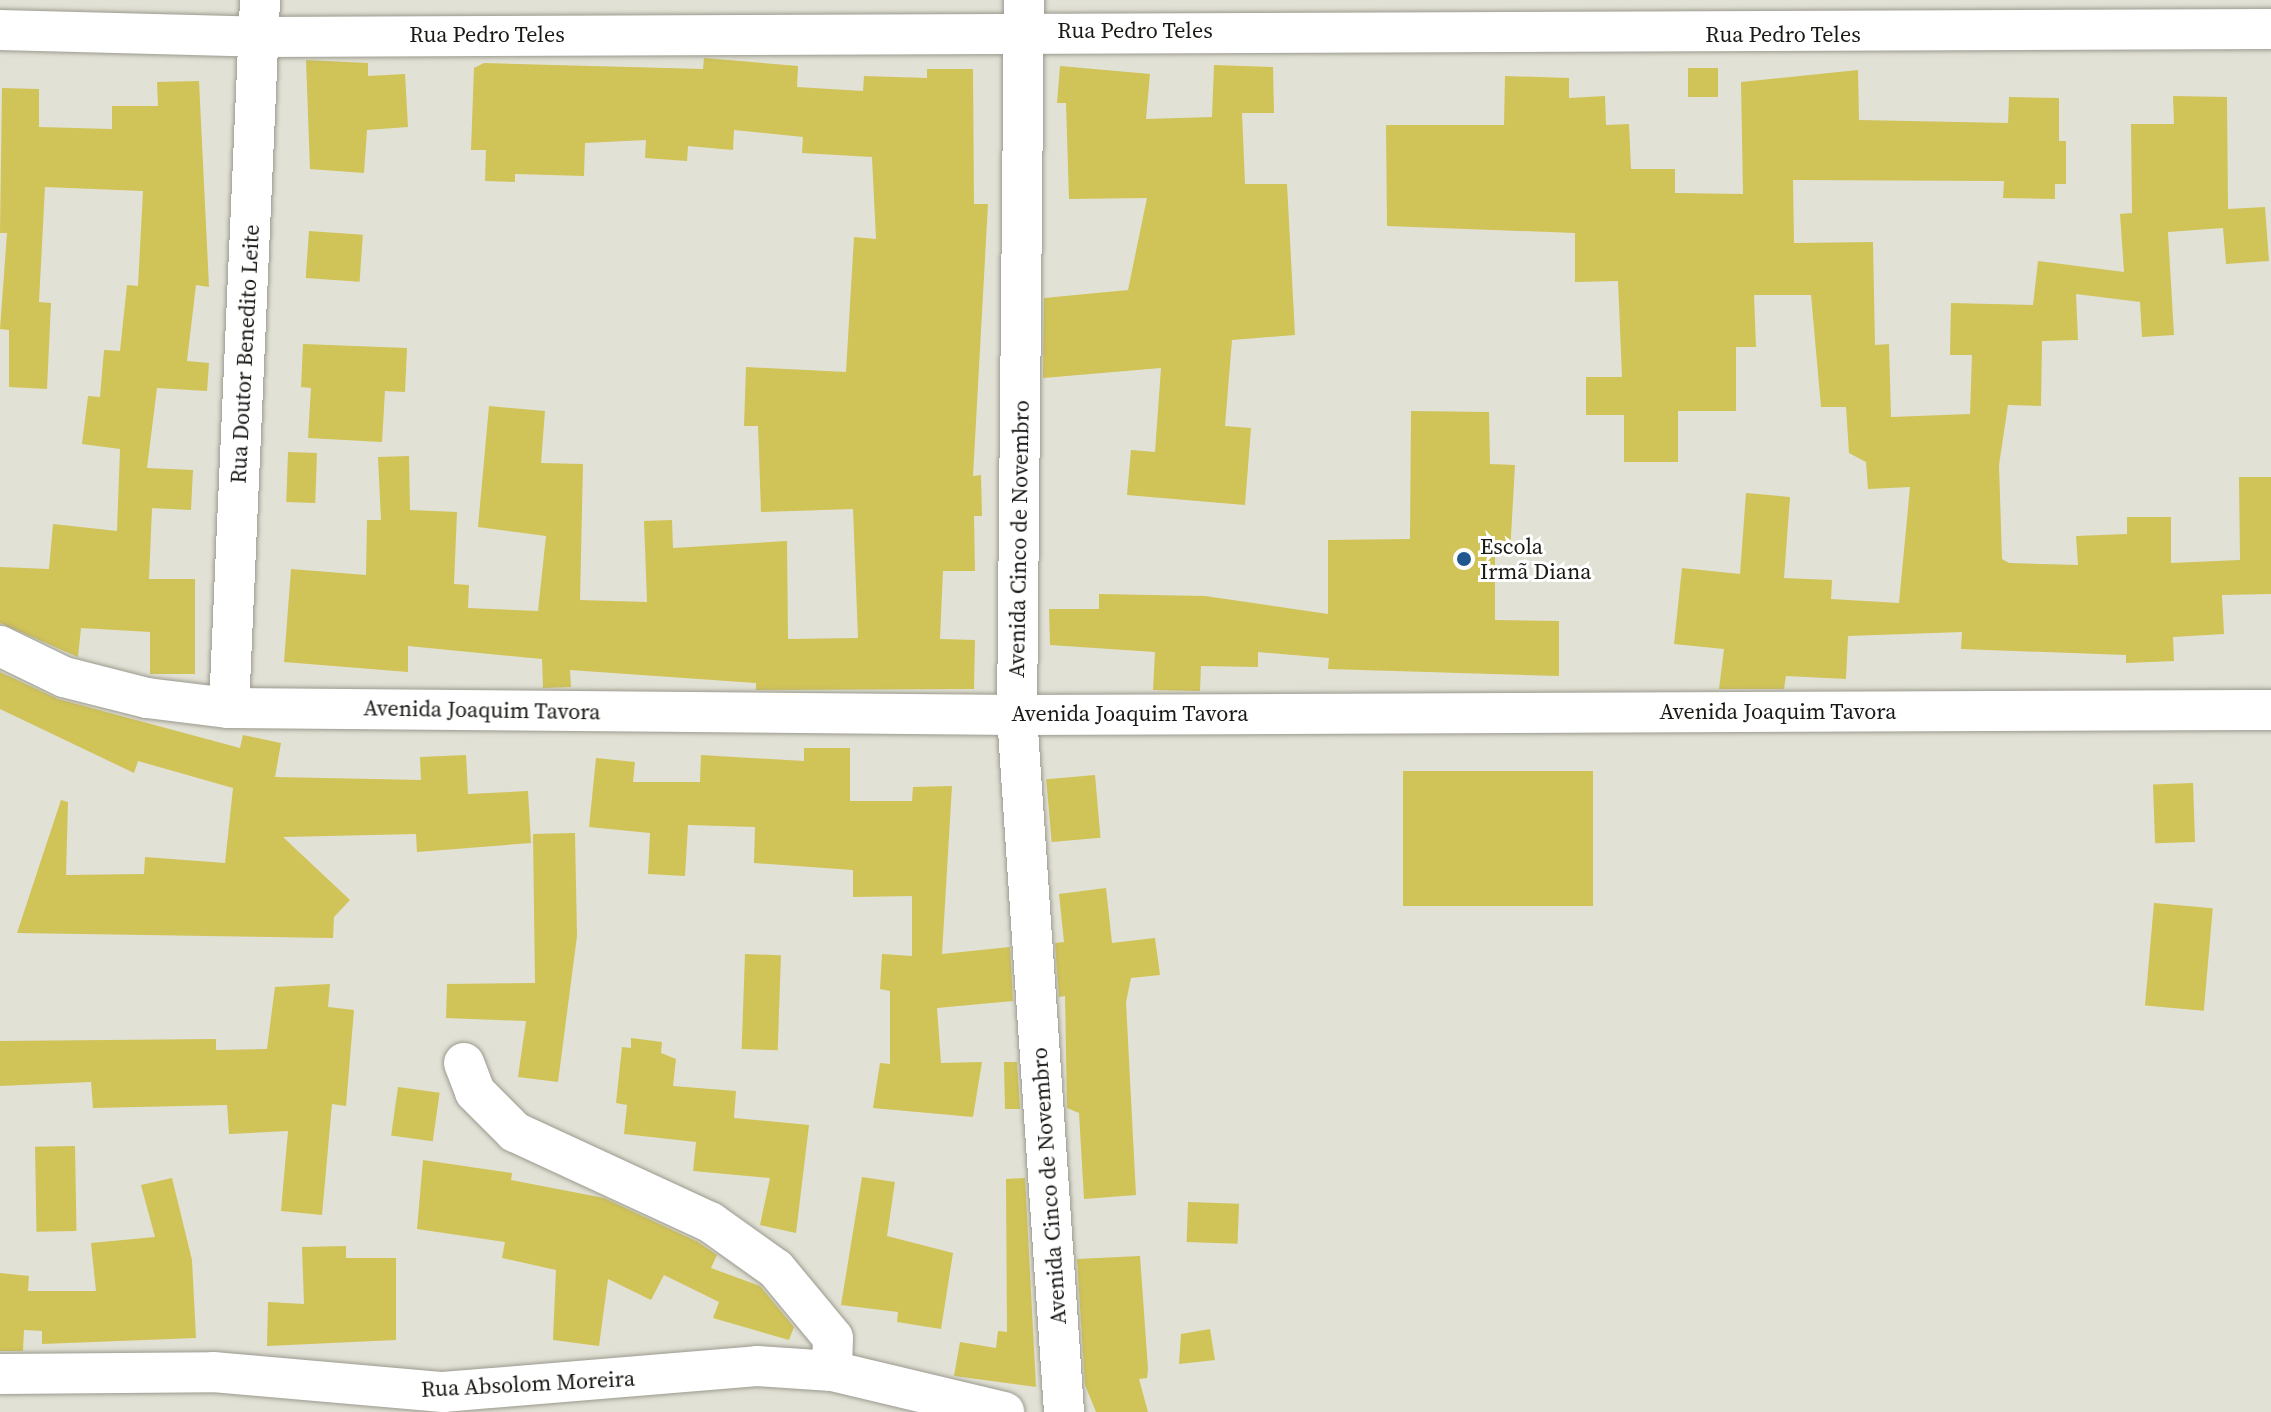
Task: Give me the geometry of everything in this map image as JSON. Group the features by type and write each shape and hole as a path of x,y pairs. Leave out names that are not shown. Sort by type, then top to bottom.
{"street":[{"name":"Rua Pedro Teles","path":"0,30 260,19 1024,15 1891,18 2271,29"},
{"name":"Avenida Cinco de Novembro","path":"1024,15 1017,715 1064,1412"},
{"name":"Rua Doutor Benedito Leite","path":"229,708 260,19"},
{"name":"Avenida Joaquim Tavora","path":"0,646 64,677 147,698 229,708 1017,715 2271,710"},
{"path":"464,1063 475,1092 515,1132 710,1222 776,1269 833,1338 832,1371"},
{"name":"Rua Absolom Moreira","path":"0,1374 213,1372 443,1392 757,1366 832,1371 1004,1412"}],"building":[{"path":"704,58 798,66 797,87 863,91 864,76 927,78 927,69 973,69 974,204 988,204 973,476 981,475 982,516 974,516 975,571 943,571 940,639 975,640 974,689 756,690 756,683 570,670 571,687 543,688 542,659 408,646 408,672 284,662 291,569 366,575 367,520 381,520 378,457 409,456 410,510 457,512 454,584 469,585 468,608 538,611 546,536 478,527 489,406 545,411 541,463 583,464 580,600 647,602 644,521 672,520 673,548 787,541 788,639 858,638 853,509 761,512 758,426 744,426 746,367 846,372 854,237 876,239 872,157 802,153 803,137 734,130 733,150 688,146 687,161 645,158 646,140 585,143 584,176 515,174 515,182 485,181 486,150 471,150 474,68 484,63 703,69"},
{"path":"306,60 368,63 368,76 405,74 408,127 367,130 364,173 310,169"},
{"path":"1214,65 1273,67 1274,113 1242,113 1245,184 1287,184 1295,335 1232,340 1225,426 1251,428 1245,505 1127,495 1131,450 1155,452 1161,368 1043,378 1044,298 1128,290 1147,198 1069,199 1066,103 1057,103 1060,66 1150,74 1146,119 1212,117"},
{"path":"1688,68 1718,68 1718,97 1688,97"},
{"path":"1858,70 1859,120 2008,123 2009,97 2059,98 2059,141 2066,141 2066,184 2055,184 2055,199 2003,198 2004,181 1793,180 1794,243 1873,242 1875,345 1889,344 1891,417 1970,414 1972,355 1950,355 1951,303 2033,305 2038,261 2124,272 2120,214 2132,213 2131,124 2174,124 2173,96 2227,97 2228,209 2265,207 2269,261 2226,264 2223,228 2168,232 2174,335 2142,337 2140,302 2076,294 2078,340 2042,341 2041,406 2008,405 1999,465 2002,559 2009,563 2078,565 2076,536 2127,534 2127,517 2171,517 2171,563 2240,560 2239,477 2271,477 2271,594 2222,595 2224,634 2173,637 2174,661 2126,663 2126,655 1961,649 1962,632 1848,636 1846,679 1786,676 1784,689 1719,689 1724,649 1674,644 1682,568 1740,574 1746,493 1790,497 1784,578 1832,580 1831,599 1899,603 1910,487 1868,489 1866,462 1849,453 1846,407 1821,407 1811,295 1754,295 1756,347 1736,347 1736,411 1678,411 1678,462 1624,462 1624,415 1586,415 1586,377 1622,377 1618,281 1575,282 1575,233 1387,226 1386,125 1504,125 1505,76 1569,78 1569,98 1605,96 1606,125 1629,124 1631,169 1675,169 1675,193 1743,194 1741,82"},
{"path":"199,81 209,287 196,285 187,361 209,363 207,391 157,388 147,468 193,470 191,510 152,508 149,579 195,579 195,674 150,674 150,632 81,628 78,657 0,623 0,567 49,569 53,524 117,531 120,449 82,444 88,396 100,397 104,350 120,351 127,285 138,286 143,191 45,187 39,302 51,303 47,389 9,387 9,330 0,329 7,233 0,233 2,88 39,89 39,127 112,129 112,106 158,106 157,82"},
{"path":"309,231 363,235 360,282 306,278"},
{"path":"303,344 407,348 405,392 385,391 382,442 308,438 311,388 301,387"},
{"path":"1411,411 1489,412 1490,464 1515,465 1510,554 1495,554 1495,620 1559,621 1559,676 1328,669 1329,658 1258,652 1258,667 1201,666 1200,691 1153,690 1155,652 1050,645 1049,609 1099,609 1099,594 1205,596 1328,614 1328,540 1410,539"},
{"path":"288,452 317,453 315,503 286,502"},
{"path":"0,672 58,699 240,748 243,735 281,743 275,777 421,780 420,757 466,755 468,794 528,791 531,843 417,852 416,834 283,837 350,900 334,917 333,938 17,933 61,800 68,802 66,875 144,874 145,857 225,863 233,788 138,761 134,773 0,709"},
{"path":"804,748 850,748 850,801 912,801 913,787 952,786 942,954 1010,947 1013,1001 937,1008 941,1063 982,1062 973,1117 873,1108 880,1063 890,1064 890,991 880,989 882,954 912,956 912,896 853,897 853,870 754,863 755,827 688,825 685,876 648,874 650,833 589,827 596,758 635,762 633,782 700,782 701,755 804,761"},
{"path":"1403,771 1593,771 1593,906 1403,906"},
{"path":"1095,775 1100,838 1052,842 1046,779"},
{"path":"2193,783 2195,842 2155,843 2153,784"},
{"path":"575,833 577,936 558,1082 518,1077 526,1021 446,1018 447,984 535,983 533,834"},
{"path":"1106,888 1112,943 1155,938 1160,975 1131,978 1126,1002 1136,1195 1084,1199 1079,1113 1067,1108 1065,996 1059,997 1055,943 1064,942 1059,894"},
{"path":"2154,903 2213,908 2204,1011 2145,1006"},
{"path":"745,954 781,955 778,1050 742,1049"},
{"path":"330,984 328,1007 354,1010 346,1106 332,1104 322,1215 281,1211 288,1131 229,1134 227,1105 93,1108 91,1082 0,1086 0,1041 216,1039 216,1050 267,1049 275,987"},
{"path":"631,1038 662,1042 661,1053 676,1059 673,1086 736,1091 734,1118 809,1125 796,1233 760,1225 770,1178 693,1171 696,1142 624,1134 627,1105 616,1103 622,1047 631,1048"},
{"path":"1004,1062 1017,1062 1020,1109 1005,1109"},
{"path":"398,1087 440,1093 433,1141 391,1136"},
{"path":"75,1146 76,1231 36,1232 35,1147"},
{"path":"423,1160 512,1173 511,1180 604,1198 698,1242 717,1255 711,1268 760,1286 794,1327 789,1340 713,1318 719,1302 664,1275 651,1300 608,1279 599,1346 553,1340 556,1270 502,1258 505,1242 417,1229"},
{"path":"862,1177 895,1182 887,1236 953,1253 941,1329 897,1322 898,1312 841,1305"},
{"path":"172,1178 192,1260 196,1338 42,1344 42,1331 24,1330 23,1351 0,1351 0,1273 29,1276 28,1291 96,1291 91,1243 155,1237 141,1185"},
{"path":"1025,1178 1036,1387 954,1376 960,1342 996,1348 998,1331 1007,1332 1006,1179"},
{"path":"1188,1202 1239,1204 1238,1244 1187,1242"},
{"path":"346,1246 346,1258 396,1258 396,1340 267,1346 268,1302 304,1304 302,1247"},
{"path":"1140,1256 1148,1369 1147,1378 1139,1379 1148,1412 1096,1412 1085,1385 1077,1259"},
{"path":"1210,1329 1215,1360 1179,1364 1181,1334"}],"place":[{"name":"Escola Irmã Diana","path":"1464,559"}]}
